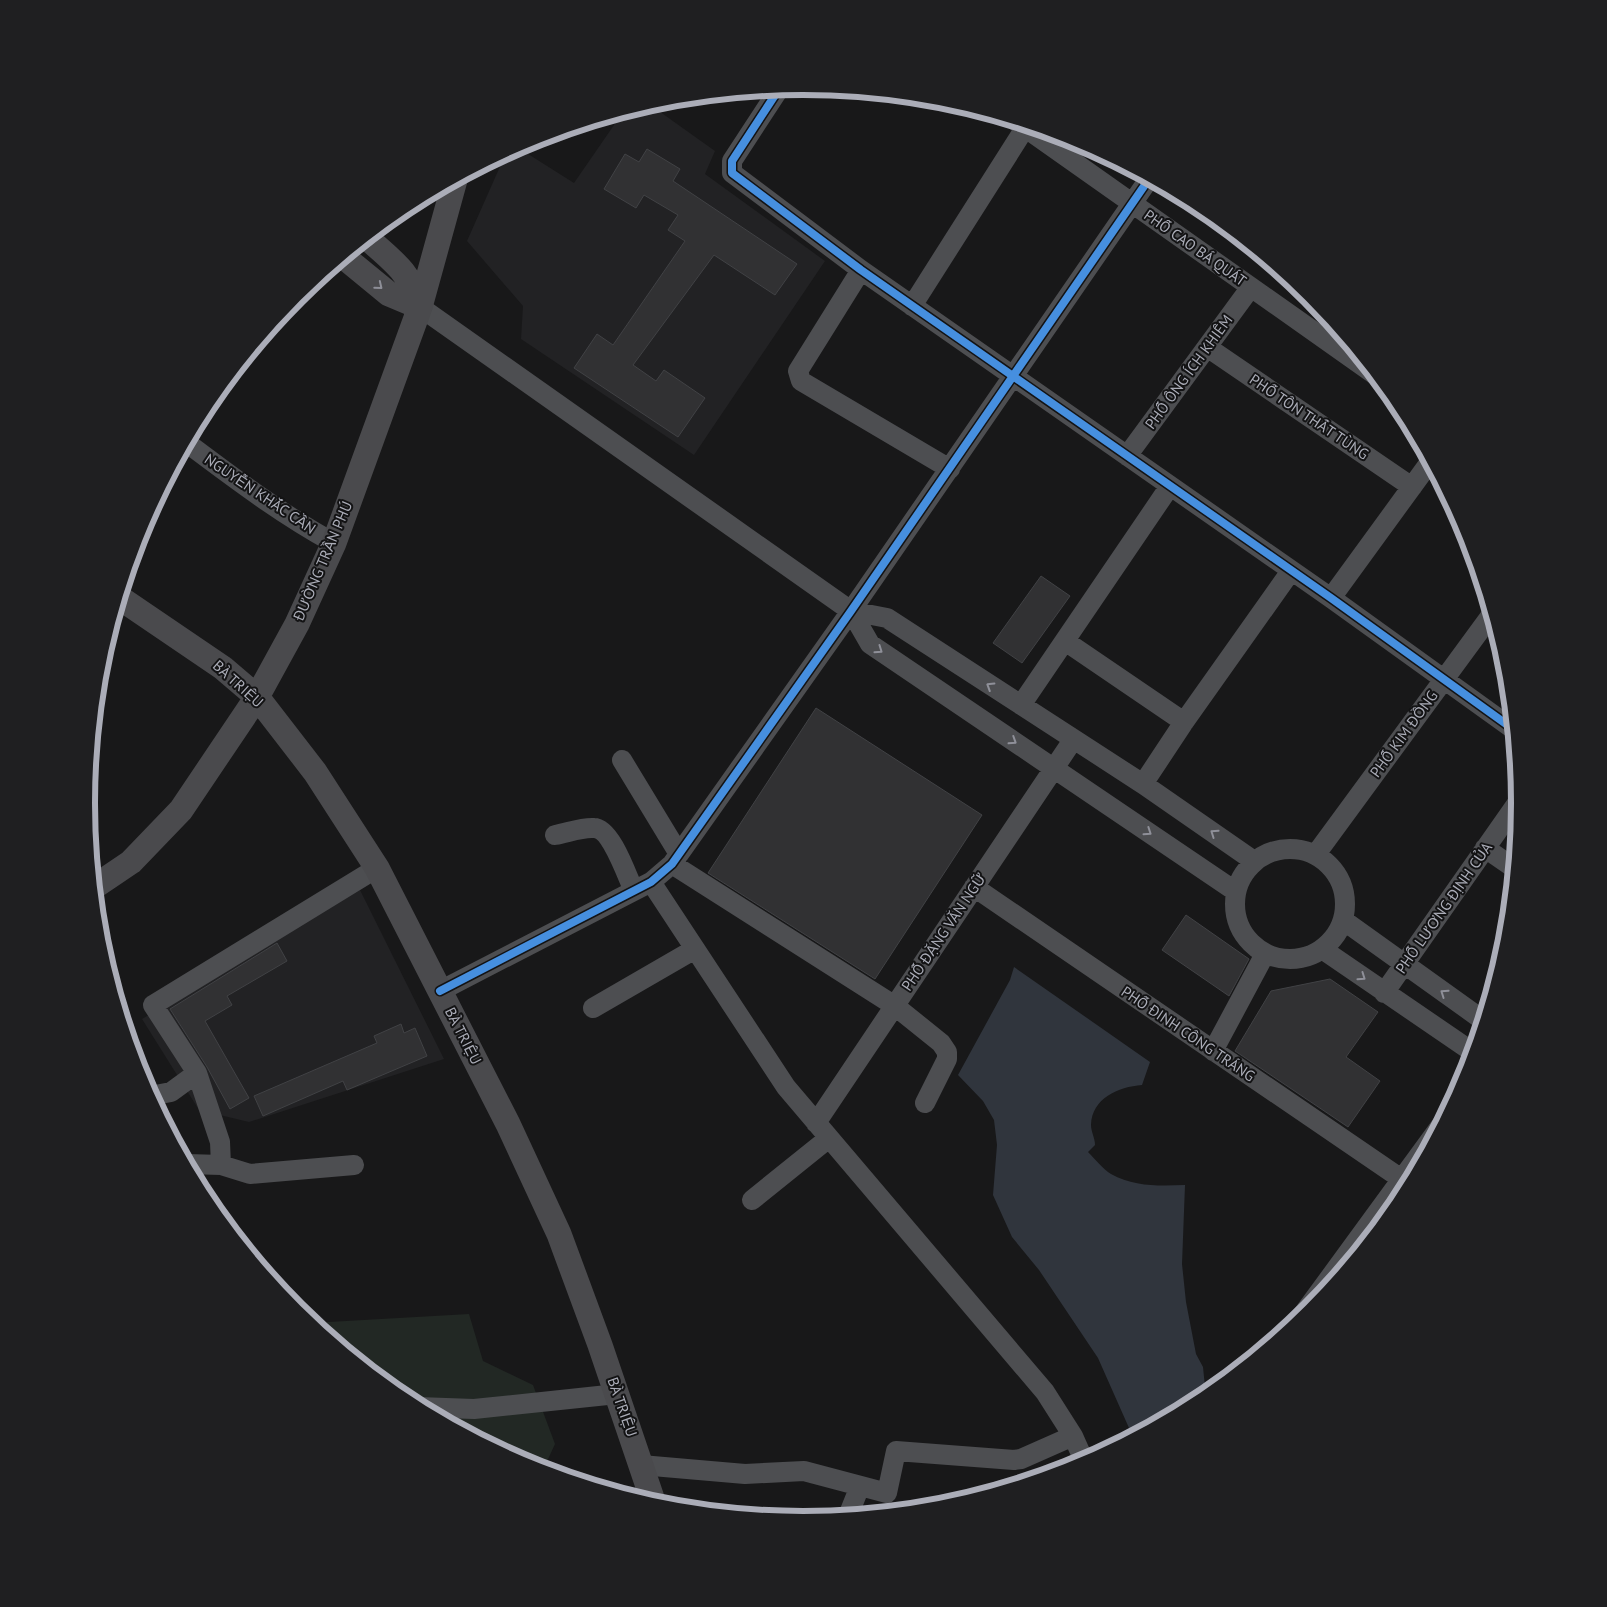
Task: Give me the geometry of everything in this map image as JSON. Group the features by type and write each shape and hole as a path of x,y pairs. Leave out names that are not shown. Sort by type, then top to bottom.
{"main road":[{"name":"ĐƯỜNG TRẦN PHÚ","path":"100,883 131,862 181,810 257,697 296,624 334,543 420,307 454,187"},
{"path":"371,242 404,271 415,288 420,307"},
{"path":"348,261 389,294 420,307"},
{"name":"BÀ TRIỆU","path":"125,601 223,668 257,697 315,772 377,868 508,1124 559,1234 617,1394 651,1495"}],"street":[{"path":"774,96 732,161 732,172 861,270 1446,678 1507,725"},
{"path":"912,306 1019,129"},
{"name":"PHỐ CAO BÁ QUÁT","path":"1034,134 1359,363"},
{"path":"440,992 642,886 676,859 950,469 1146,184"},
{"path":"861,270 798,371 798,375 801,380 950,469"},
{"name":"PHỐ ÔNG ÍCH KHIÊM","path":"1128,456 1251,287"},
{"path":"420,307 851,611 887,618 1143,784 1254,861"},
{"name":"PHỐ TÔN THẤT TÙNG","path":"1207,347 1412,487"},
{"name":"NGUYỄN KHẮC CẦN","path":"192,446 257,496 298,523 334,543"},
{"path":"1331,598 1427,467"},
{"path":"1021,705 1170,486"},
{"path":"1143,784 1184,722 1291,571"},
{"path":"851,611 870,644 1235,891"},
{"name":"PHỐ KIM ĐỒNG","path":"1316,854 1488,620"},
{"path":"1065,642 1184,722"},
{"path":"943,695 962,668"},
{"name":"PHỐ ĐẶNG VĂN NGỮ","path":"752,1200 823,1130 894,1006 1073,740"},
{"path":"622,760 676,859 894,1006 941,1043 947,1052 945,1067 925,1103"},
{"name":"PHỐ LƯƠNG ĐỊNH CỦA","path":"1384,993 1512,811"},
{"path":"555,835 594,828 602,830 610,838 642,886 695,949 786,1087 858,1168 1045,1392 1074,1436 1082,1455"},
{"path":"1284,848 1300,849 1316,854 1328,863 1341,882 1346,905 1343,920 1335,936 1322,949 1309,956 1294,959 1279,958 1265,954 1250,943 1239,927 1234,910 1235,891 1242,874 1254,861 1268,852 1284,848"},
{"path":"1485,848 1509,864"},
{"path":"221,1165 220,1142 196,1073 153,1005 377,868"},
{"name":"PHỐ ĐINH CÔNG TRÁNG","path":"974,888 1403,1180"},
{"path":"1343,920 1478,1017"},
{"path":"593,1008 695,949"},
{"path":"1322,949 1468,1049"},
{"path":"1213,1050 1265,954"},
{"path":"158,1095 171,1092 196,1073"},
{"path":"194,1164 221,1165 250,1174 354,1165"},
{"path":"1333,1274 1407,1174"},
{"path":"434,1408 474,1409 617,1394"},
{"path":"641,1465 745,1474 804,1471 887,1493 896,1451 1014,1460 1021,1459 1074,1436"},
{"path":"850,1510 860,1486"}],"shaded area":[{"path":"658,111 715,151 705,174 825,261 694,455 521,339 523,306 467,241 502,163 525,152 574,183 618,120"},
{"path":"360,890 444,1059 249,1122 199,1110 142,1019"},
{"path":"1014,967 1150,1062 1142,1085 1116,1091 1101,1101 1096,1108 1092,1116 1091,1125 1095,1145 1088,1152 1108,1172 1120,1178 1138,1183 1185,1185 1182,1264 1186,1302 1196,1354 1203,1367 1205,1387 1131,1432 1098,1358 1039,1270 1012,1237 993,1195 997,1145 994,1120 983,1101 958,1075 1010,980"},
{"path":"469,1314 483,1361 533,1385 555,1444 546,1463 490,1439 410,1393 372,1366 322,1322"}],"building":[{"path":"647,149 680,169 673,181 797,264 775,295 714,255 633,365 656,381 664,370 705,398 678,437 574,368 597,334 613,345 685,241 668,230 678,215 644,195 636,208 604,189 625,154 639,162"},
{"path":"1041,576 1070,596 1022,663 993,643"},
{"path":"816,708 982,815 875,979 708,873"},
{"path":"1186,915 1249,959 1229,996 1162,950"},
{"path":"277,943 287,961 227,996 232,1005 205,1021 249,1098 230,1109 207,1067 170,1009"},
{"path":"1330,979 1378,1012 1346,1057 1380,1081 1348,1127 1235,1051 1271,991"},
{"path":"401,1024 404,1033 415,1028 427,1056 347,1090 343,1081 263,1116 254,1096 377,1043 374,1036"}],"cycle path":[{"path":"774,96 732,161 732,173 861,270 1331,598 1507,725"},
{"path":"440,991 651,882 672,864 851,611 1146,184"}]}
